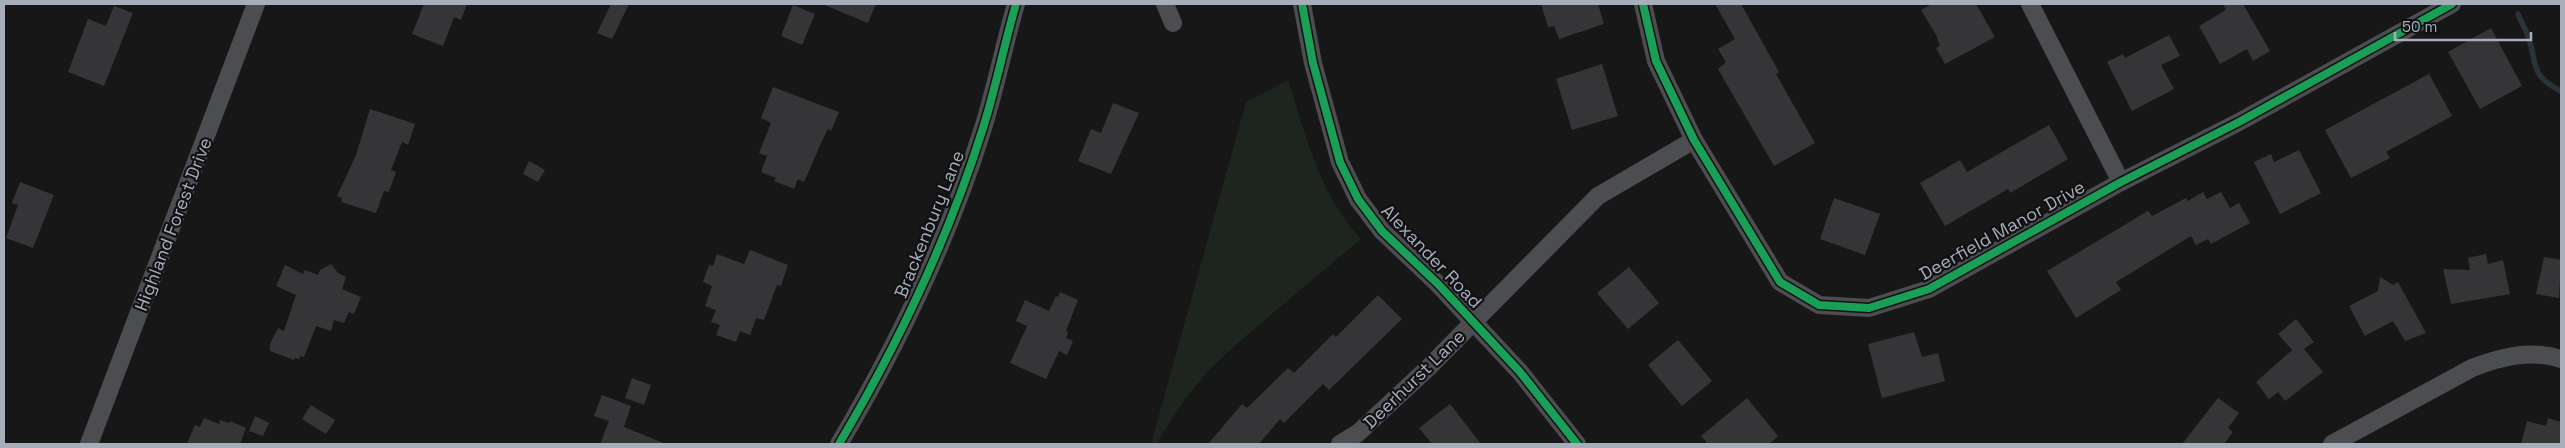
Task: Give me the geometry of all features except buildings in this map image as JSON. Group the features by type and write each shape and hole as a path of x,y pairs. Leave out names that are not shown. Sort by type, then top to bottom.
{"street":[{"name":"Highland Forest Drive","path":"89,444 256,4"},
{"name":"Brackenbury Lane","path":"839,444 866,398 903,327 946,227 983,129 1004,57 1016,4"},
{"path":"1166,4 1173,23"},
{"name":"Alexander Road","path":"1302,4 1320,96 1348,182 1382,231 1474,321 1520,372 1578,444"},
{"name":"Deerfield Manor Drive","path":"1643,4 1656,61 1694,140 1780,282 1819,305 1870,308 1929,289 2121,182 2239,122 2451,4"},
{"path":"2030,4 2121,182"},
{"name":"Deerhurst Lane","path":"1340,444 1363,439 1474,321 1598,196 1694,140"},
{"path":"2332,444 2472,368 2496,359 2521,355 2561,359"}],"shaded area":[{"path":"1288,80 1308,143 1325,184 1335,204 1361,239 1241,340 1209,370 1185,399 1156,444 1151,444 1246,102"}],"waterway":[{"path":"2518,14 2528,36 2539,74 2544,80 2561,91"}],"cycle path":[{"path":"839,444 901,330 938,250 988,113 1016,4"},
{"path":"1302,4 1313,63 1340,162 1358,199 1382,231 1438,284 1520,372 1577,444"},
{"path":"1643,4 1656,61 1694,140 1780,282 1819,305 1869,308 1929,289 2121,182 2239,122 2452,4"}]}
